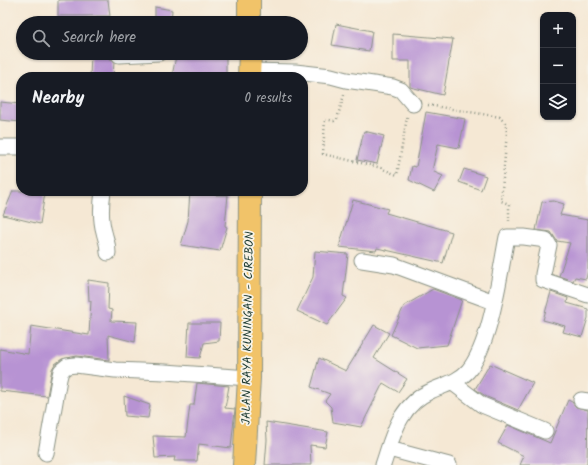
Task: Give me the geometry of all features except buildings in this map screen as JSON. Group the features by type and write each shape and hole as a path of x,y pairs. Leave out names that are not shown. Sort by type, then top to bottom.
{"highway":[{"path":"249,0 249,16"},
{"name":"JALAN RAYA KUNINGAN - CIREBON","path":"244,465 249,378 250,196"}],"street":[{"path":"249,67 295,72"},
{"path":"308,73 393,87 401,90 413,104"},
{"path":"0,147 16,148"},
{"path":"102,196 100,211 104,233 108,243 108,253"},
{"path":"383,465 402,414 415,400 430,391 453,382 467,371 478,356 494,302 507,237 524,237 546,240 549,245 542,274 544,280 588,295"},
{"path":"362,260 394,265 494,302"},
{"path":"46,454 59,379 61,371 67,366 76,365 115,370 249,378"},
{"path":"453,382 482,405 545,431"},
{"path":"389,449 449,465"}],"path":[{"path":"344,97 337,118 334,121 325,119 323,154 378,167 398,175 408,109 413,104 500,117 505,123 507,132 501,201 509,204 507,237"}]}
